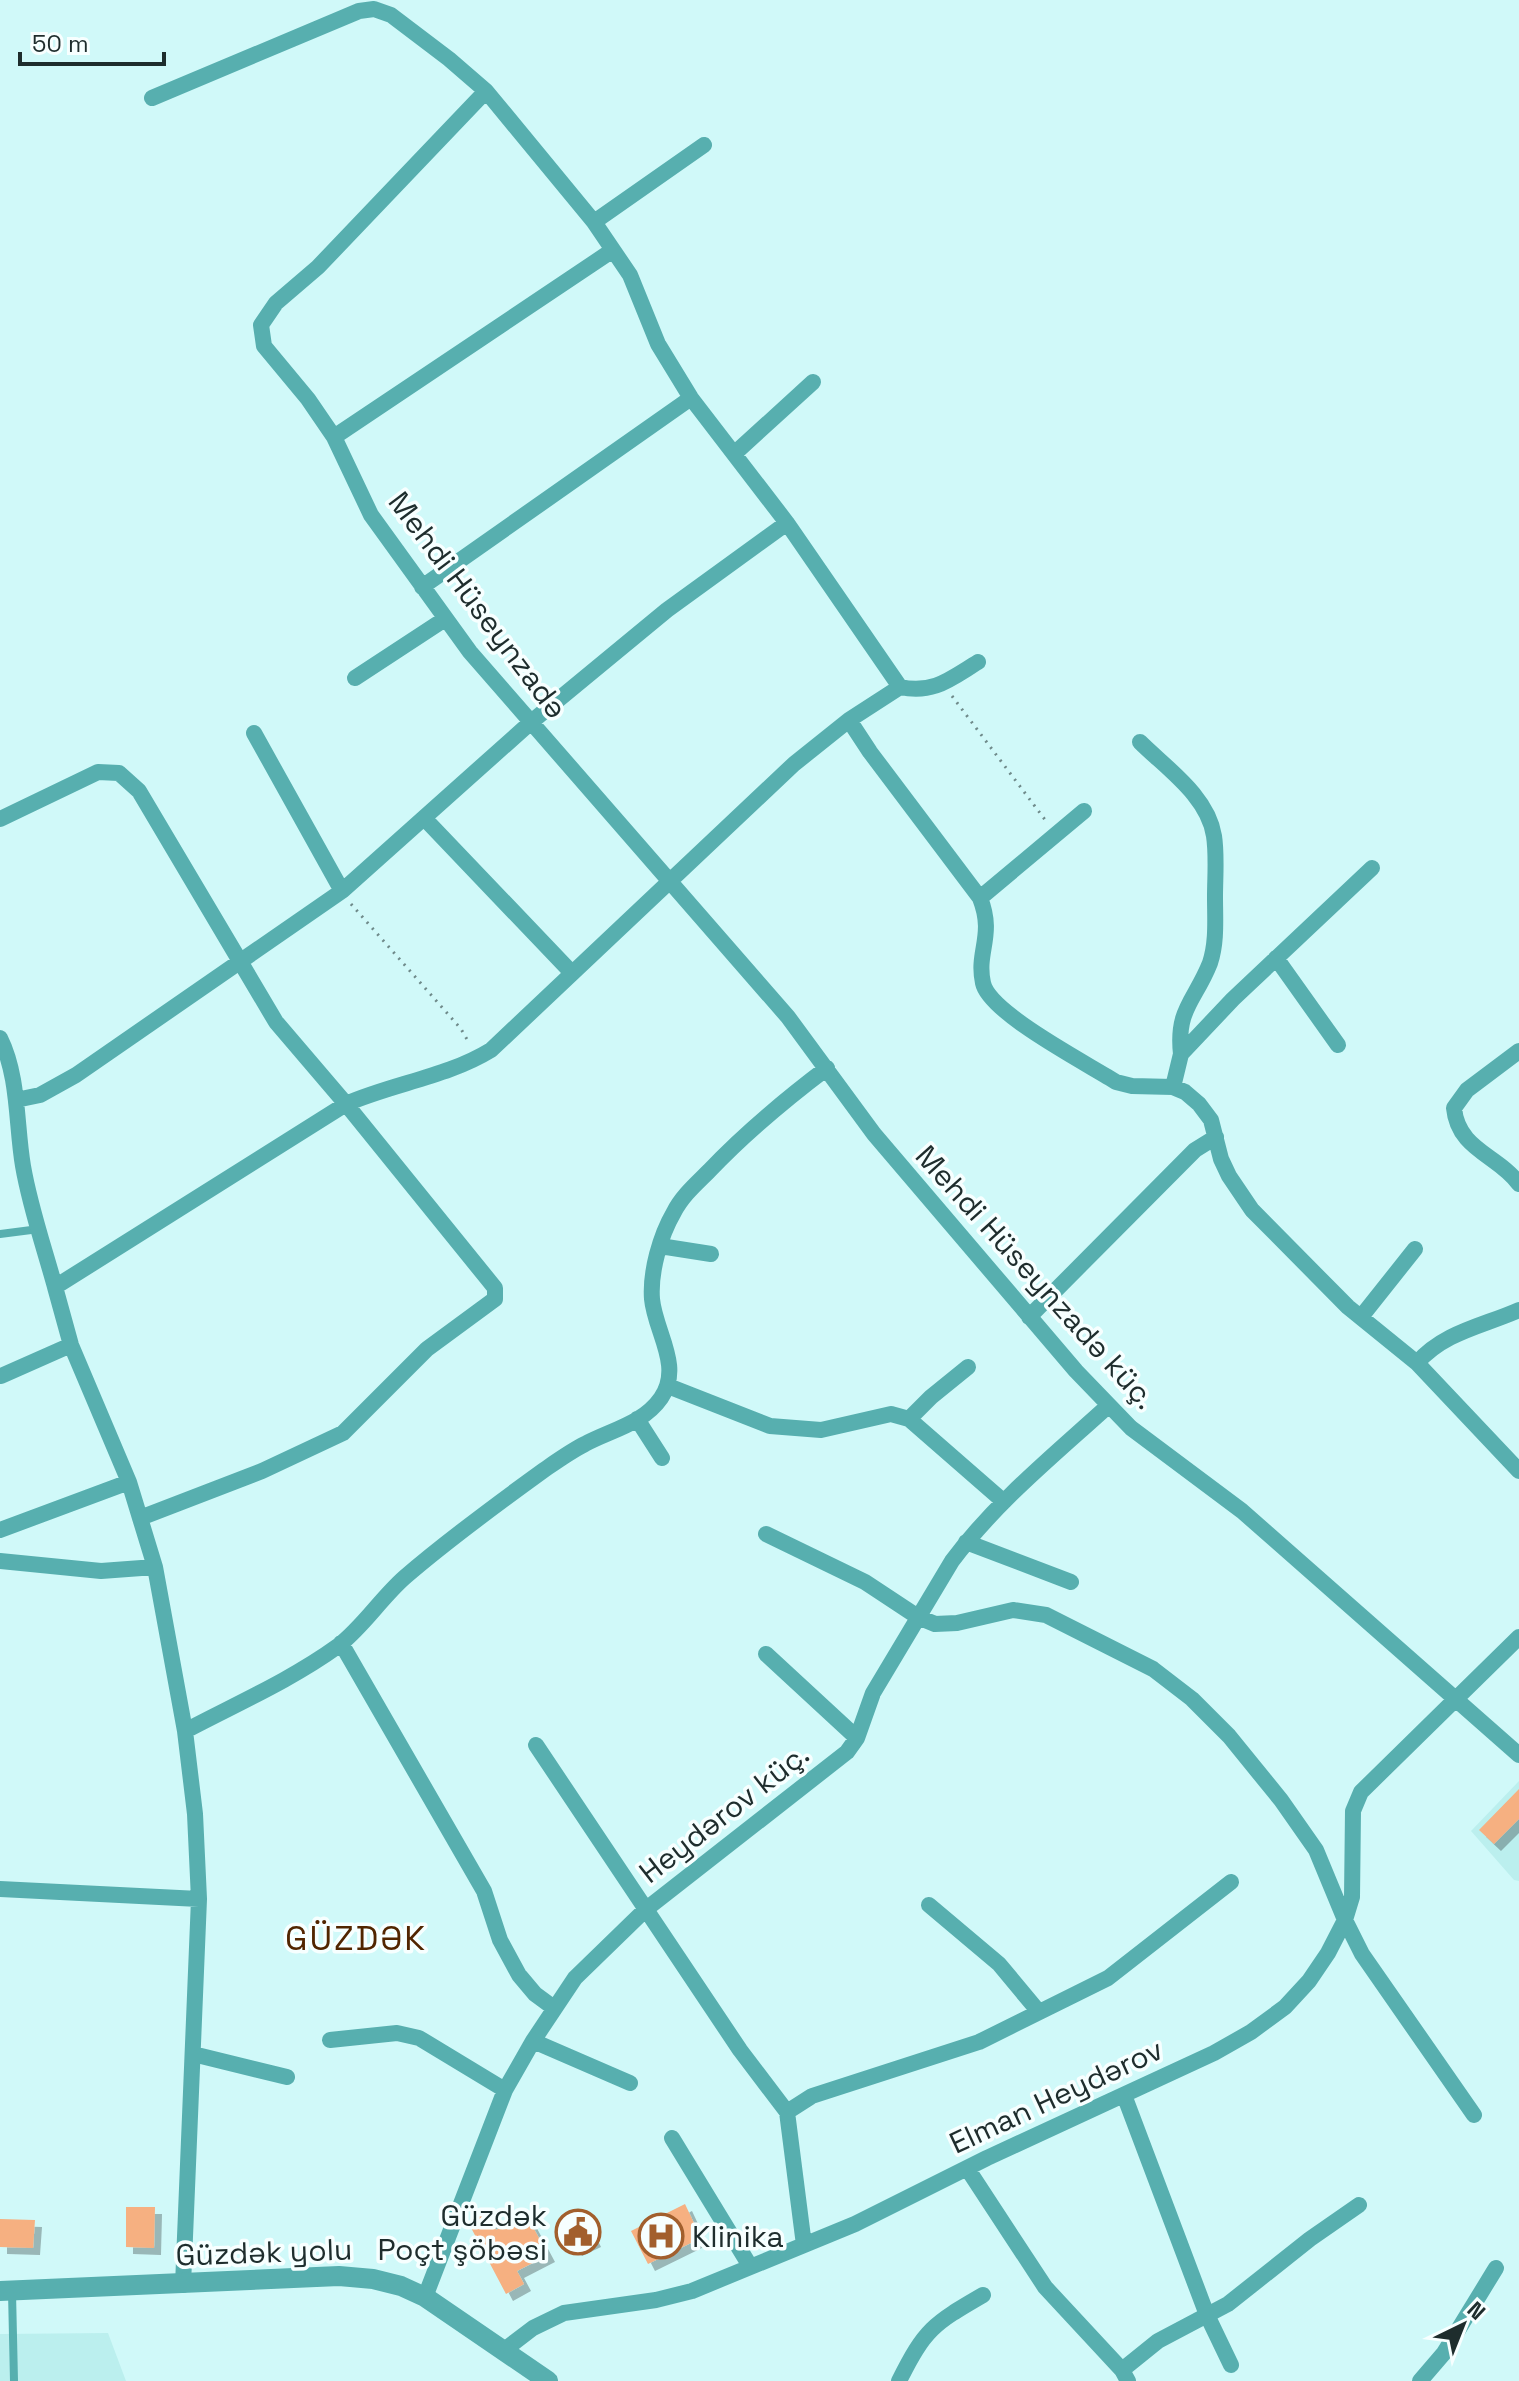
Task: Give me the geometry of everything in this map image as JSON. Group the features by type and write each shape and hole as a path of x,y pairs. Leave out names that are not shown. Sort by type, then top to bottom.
{"street":[{"path":"152,98 359,11 374,9 391,15 449,59 486,91 594,222 630,275 658,344 691,398 787,523 900,687"},
{"name":"Mehdi Hüseynzadə","path":"486,91 318,267 276,303 261,325 264,346 308,399 334,437 371,515 445,619 530,723 669,883"},
{"path":"594,222 704,145"},
{"path":"334,437 613,250"},
{"path":"734,454 813,382"},
{"path":"422,587 691,398"},
{"path":"16,1100 40,1095 76,1075 342,891 530,723 667,610 787,523"},
{"path":"355,678 445,619"},
{"path":"55,1287 346,1104 479,1058 506,1038 794,764 849,720 900,687 928,689 978,662"},
{"path":"849,720 980,898 988,931 981,971 983,987 990,999 1007,1014 1116,1082 1132,1086 1173,1087 1199,1104 1211,1120 1221,1159 1252,1210 1273,1234 1361,1317 1417,1363 1519,1471"},
{"path":"254,733 342,891"},
{"path":"1140,742 1197,798 1209,818 1214,835 1216,935 1210,962 1181,1020 1181,1054 1173,1087"},
{"path":"0,819 98,772 119,773 139,791 276,1022 495,1288 495,1299 427,1349 343,1433 262,1471 140,1518"},
{"path":"980,898 1058,836 1084,811"},
{"path":"425,819 572,973"},
{"path":"1181,1054 1233,999 1372,868"},
{"name":"Mehdi Hüseynzadə küç.","path":"669,883 788,1017 874,1134 1108,1406 1154,1447 1242,1511 1519,1755"},
{"path":"1276,958 1338,1045"},
{"path":"0,1038 16,1100 23,1169 71,1345 129,1482 155,1567 185,1731 197,1838 199,1899 183,2285"},
{"path":"1519,1051 1467,1090 1454,1108 1455,1119 1472,1146 1499,1163 1519,1184"},
{"path":"185,1731 311,1664 341,1643 404,1578 483,1517 584,1444 652,1409 668,1386 670,1365 652,1302 652,1283 660,1246 673,1213 687,1193 722,1157 827,1068"},
{"path":"1029,1317 1195,1150 1216,1137"},
{"path":"660,1246 711,1254"},
{"path":"1361,1317 1415,1249"},
{"path":"1417,1363 1426,1352 1473,1325 1518,1312"},
{"path":"1,1376 71,1345"},
{"path":"909,1419 968,1367"},
{"path":"668,1386 770,1426 821,1430 891,1414 909,1419 1003,1501"},
{"name":"Heydərov küç.","path":"425,2297 505,2090 575,1978 645,1910 833,1765 857,1738 873,1693 966,1542 1003,1501 1108,1406"},
{"path":"637,1419 662,1458"},
{"path":"0,1530 129,1482"},
{"path":"766,1534 865,1582 918,1617 935,1624 957,1623 1013,1610 1046,1615 1153,1669 1192,1699 1229,1736 1281,1800 1316,1850 1362,1954 1474,2115"},
{"path":"966,1542 1071,1582"},
{"path":"0,1561 101,1571 155,1567"},
{"name":"Elman Heydərov","path":"503,2351 533,2328 564,2313 656,2300 708,2285 855,2224 1214,2053 1251,2032 1285,2007 1309,1981 1345,1920 1352,1897 1353,1811 1361,1792 1519,1637"},
{"path":"341,1643 484,1891 500,1940 519,1975 535,1994 554,2008"},
{"path":"766,1654 857,1738"},
{"path":"536,1745 740,2050 787,2112 804,2245"},
{"path":"787,2112 812,2096 979,2042 1108,1978 1231,1882"},
{"path":"0,1889 199,1899"},
{"path":"929,1905 999,1964 1039,2012"},
{"path":"330,2040 397,2033 419,2038 505,2090"},
{"path":"533,2041 630,2083"},
{"path":"193,2054 287,2077"},
{"path":"1124,2095 1207,2315 1231,2365"},
{"path":"672,2138 750,2266"},
{"path":"967,2168 1045,2287 1125,2375 1158,2341 1228,2304 1310,2239 1359,2205"},
{"path":"1420,2381 1444,2353 1496,2268"},
{"name":"Güzdək yolu","path":"6,2291 339,2276 373,2279 401,2286 425,2297 548,2381"},
{"path":"899,2381 917,2345 928,2331 983,2295"}],"lane":[{"path":"0,1234 39,1229"},
{"path":"6,2291 14,2381"}],"path":[{"path":"943,683 1058,836"},
{"path":"342,891 358,914 461,1029 479,1058"}],"shaded area":[{"path":"1519,1781 1519,1881 1514,1880 1471,1831"},
{"path":"108,2333 126,2381 0,2381 0,2334"}],"building":[{"path":"1519,1789 1519,1819 1494,1844 1479,1830"},
{"path":"685,2204 701,2238 648,2264 631,2231"},
{"path":"126,2207 155,2207 154,2248 126,2247"},
{"path":"487,2212 496,2230 526,2214 548,2255 517,2271 524,2284 506,2294 468,2222"},
{"path":"581,2214 594,2240 575,2249 562,2223"},
{"path":"0,2219 35,2220 33,2248 0,2247"}],"place":[{"name":"Güzdək Poçt şöbəsi","path":"578,2232"},
{"name":"Klinika","path":"661,2236"}],"district":[{"name":"GÜZDƏK","path":"356,1938"}]}
